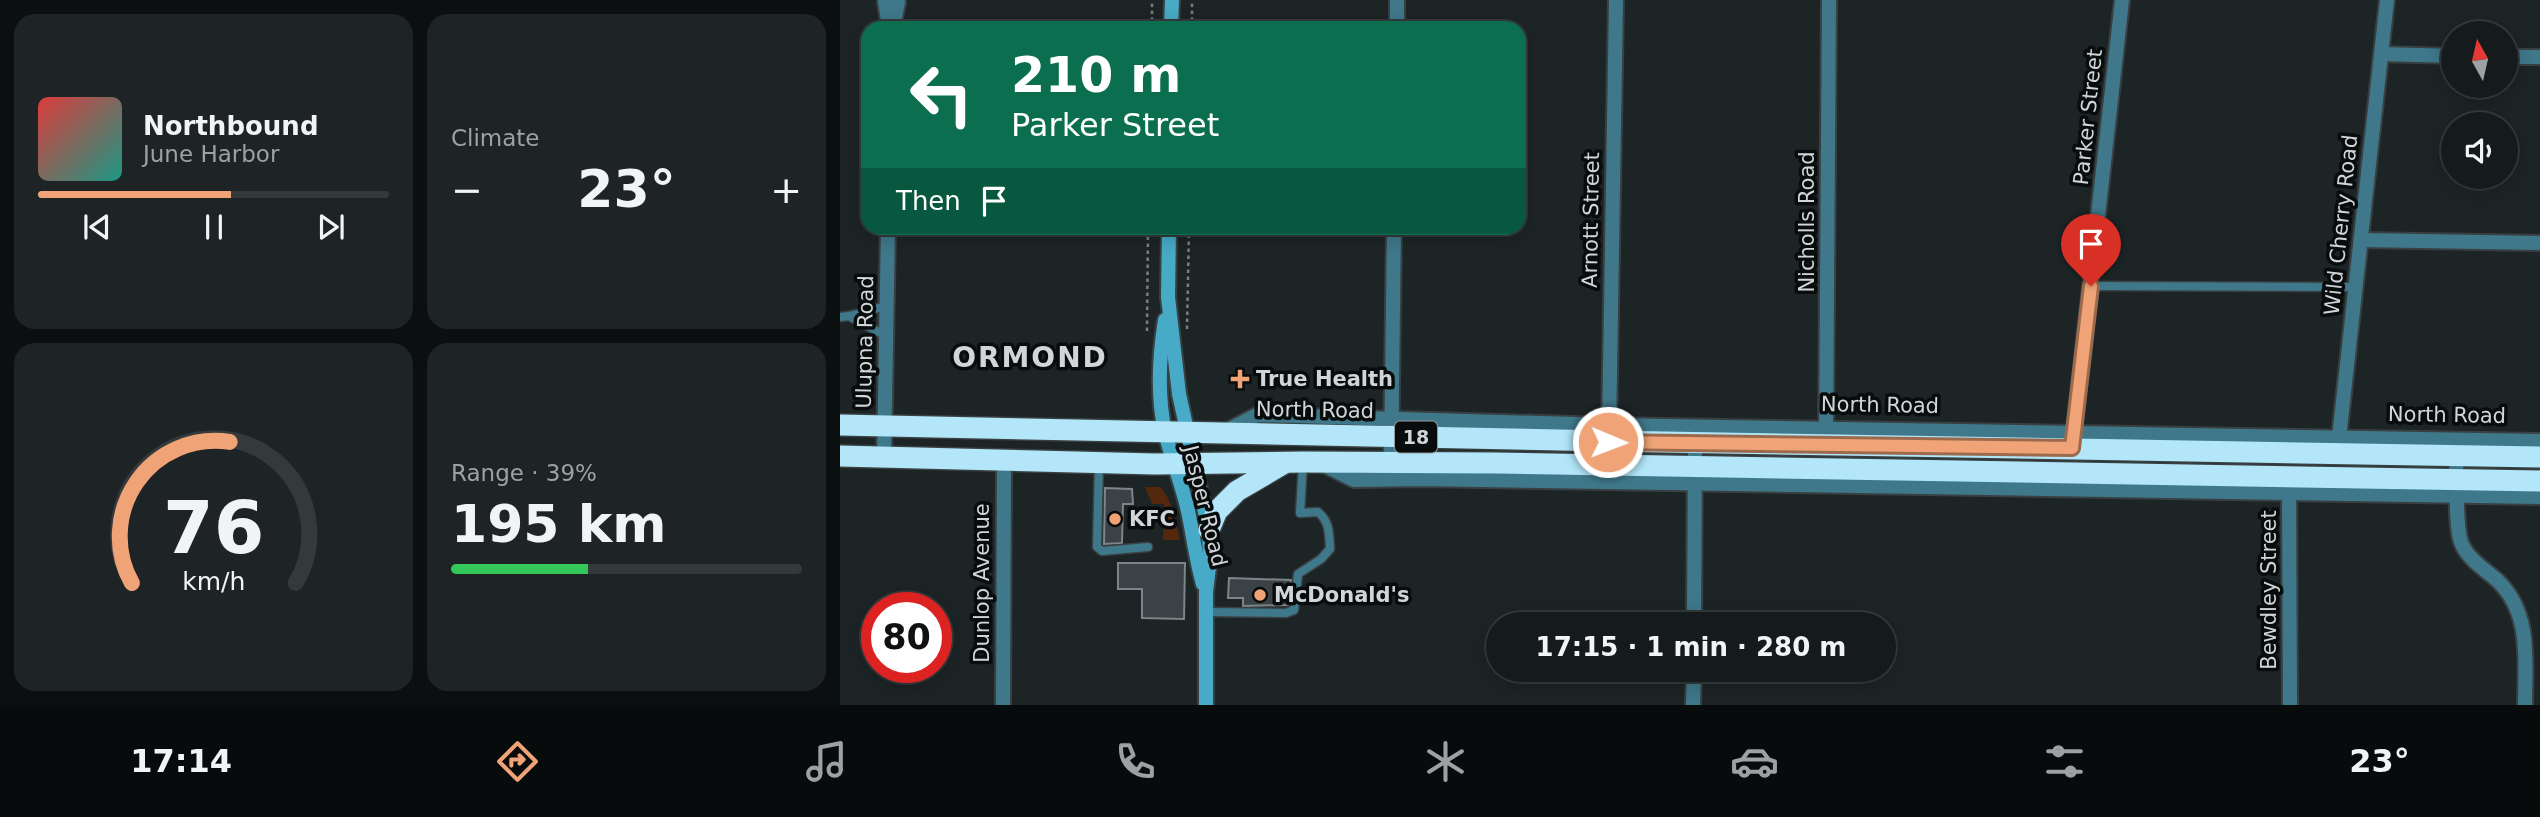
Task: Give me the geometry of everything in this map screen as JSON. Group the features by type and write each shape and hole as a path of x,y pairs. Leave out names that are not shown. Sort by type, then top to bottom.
{"highway":[{"name":"North Road","path":"840,425 1223,432 1391,428 1609,433 1695,443 1826,436 2073,440 2338,446 2456,455 2540,457"},
{"path":"1082,429 1091,463"},
{"name":"18","path":"840,456 1091,463 1391,462 1695,475 2071,473 2289,485 2458,487 2540,481"},
{"path":"1209,530 1217,512 1237,491 1277,469 1302,462"}],"main road":[{"path":"1171,21 1172,0"},
{"path":"1168,297 1169,235"},
{"name":"Jasper Road","path":"1168,297 1161,348 1159,394 1164,431 1190,520 1194,550 1206,592"},
{"name":"Jasper Road","path":"1168,297 1179,394 1209,530 1206,705"}],"street":[{"path":"1397,0 1397,21"},
{"name":"Arnott Street","path":"1609,433 1616,0"},
{"name":"Nicholls Road","path":"1826,436 1829,0"},
{"name":"Parker Street","path":"2071,473 2122,0"},
{"name":"Wild Cherry Road","path":"2338,446 2387,0"},
{"path":"891,1 891,21"},
{"path":"2381,54 2441,56"},
{"path":"2518,57 2540,57"},
{"name":"Ulupna Road","path":"884,457 888,235"},
{"path":"1391,462 1394,235"},
{"path":"2361,240 2540,243"},
{"name":"North Road","path":"1609,433 1826,436"},
{"name":"North Road","path":"2338,446 2540,441"},
{"path":"1694,612 1695,443"},
{"path":"2456,455 2461,544 2508,593 2521,619 2525,642 2525,705"},
{"name":"Dunlop Avenue","path":"1003,705 1004,461"},
{"path":"1302,462 1354,480 1695,475 2289,485"},
{"name":"Bewdley Street","path":"2289,485 2290,705"},
{"path":"2458,487 2540,497"},
{"path":"1693,705 1694,682"}],"lane":[{"path":"2091,286 2355,287"},
{"path":"845,316 886,306"},
{"path":"845,316 886,336"},
{"path":"1206,612 1286,613 1294,610 1298,574 1321,559 1330,549 1329,527 1324,518 1318,512 1300,513 1302,462"},
{"path":"1091,463 1097,547 1102,551 1148,547"}],"path":[{"path":"1152,0 1152,21"},
{"path":"1192,0 1192,21"},
{"path":"1147,335 1148,235"},
{"path":"1187,336 1189,235"}],"shaded area":[{"path":"1145,487 1161,487 1165,493 1174,512 1180,540 1163,540 1164,504 1152,504"}],"building":[{"path":"1105,488 1132,489 1133,504 1123,504 1122,543 1104,544"},
{"path":"1118,563 1185,563 1184,619 1142,618 1142,589 1118,589"},
{"path":"1229,578 1291,580 1288,605 1243,606 1243,598 1228,598"}],"place":[{"name":"True Health","path":"1240,379"},
{"name":"KFC","path":"1115,519"},
{"name":"McDonald's","path":"1260,595"}],"district":[{"name":"ORMOND","path":"1030,357"}],"route":[{"path":"1608,442 2072,448 2091,286"}]}
